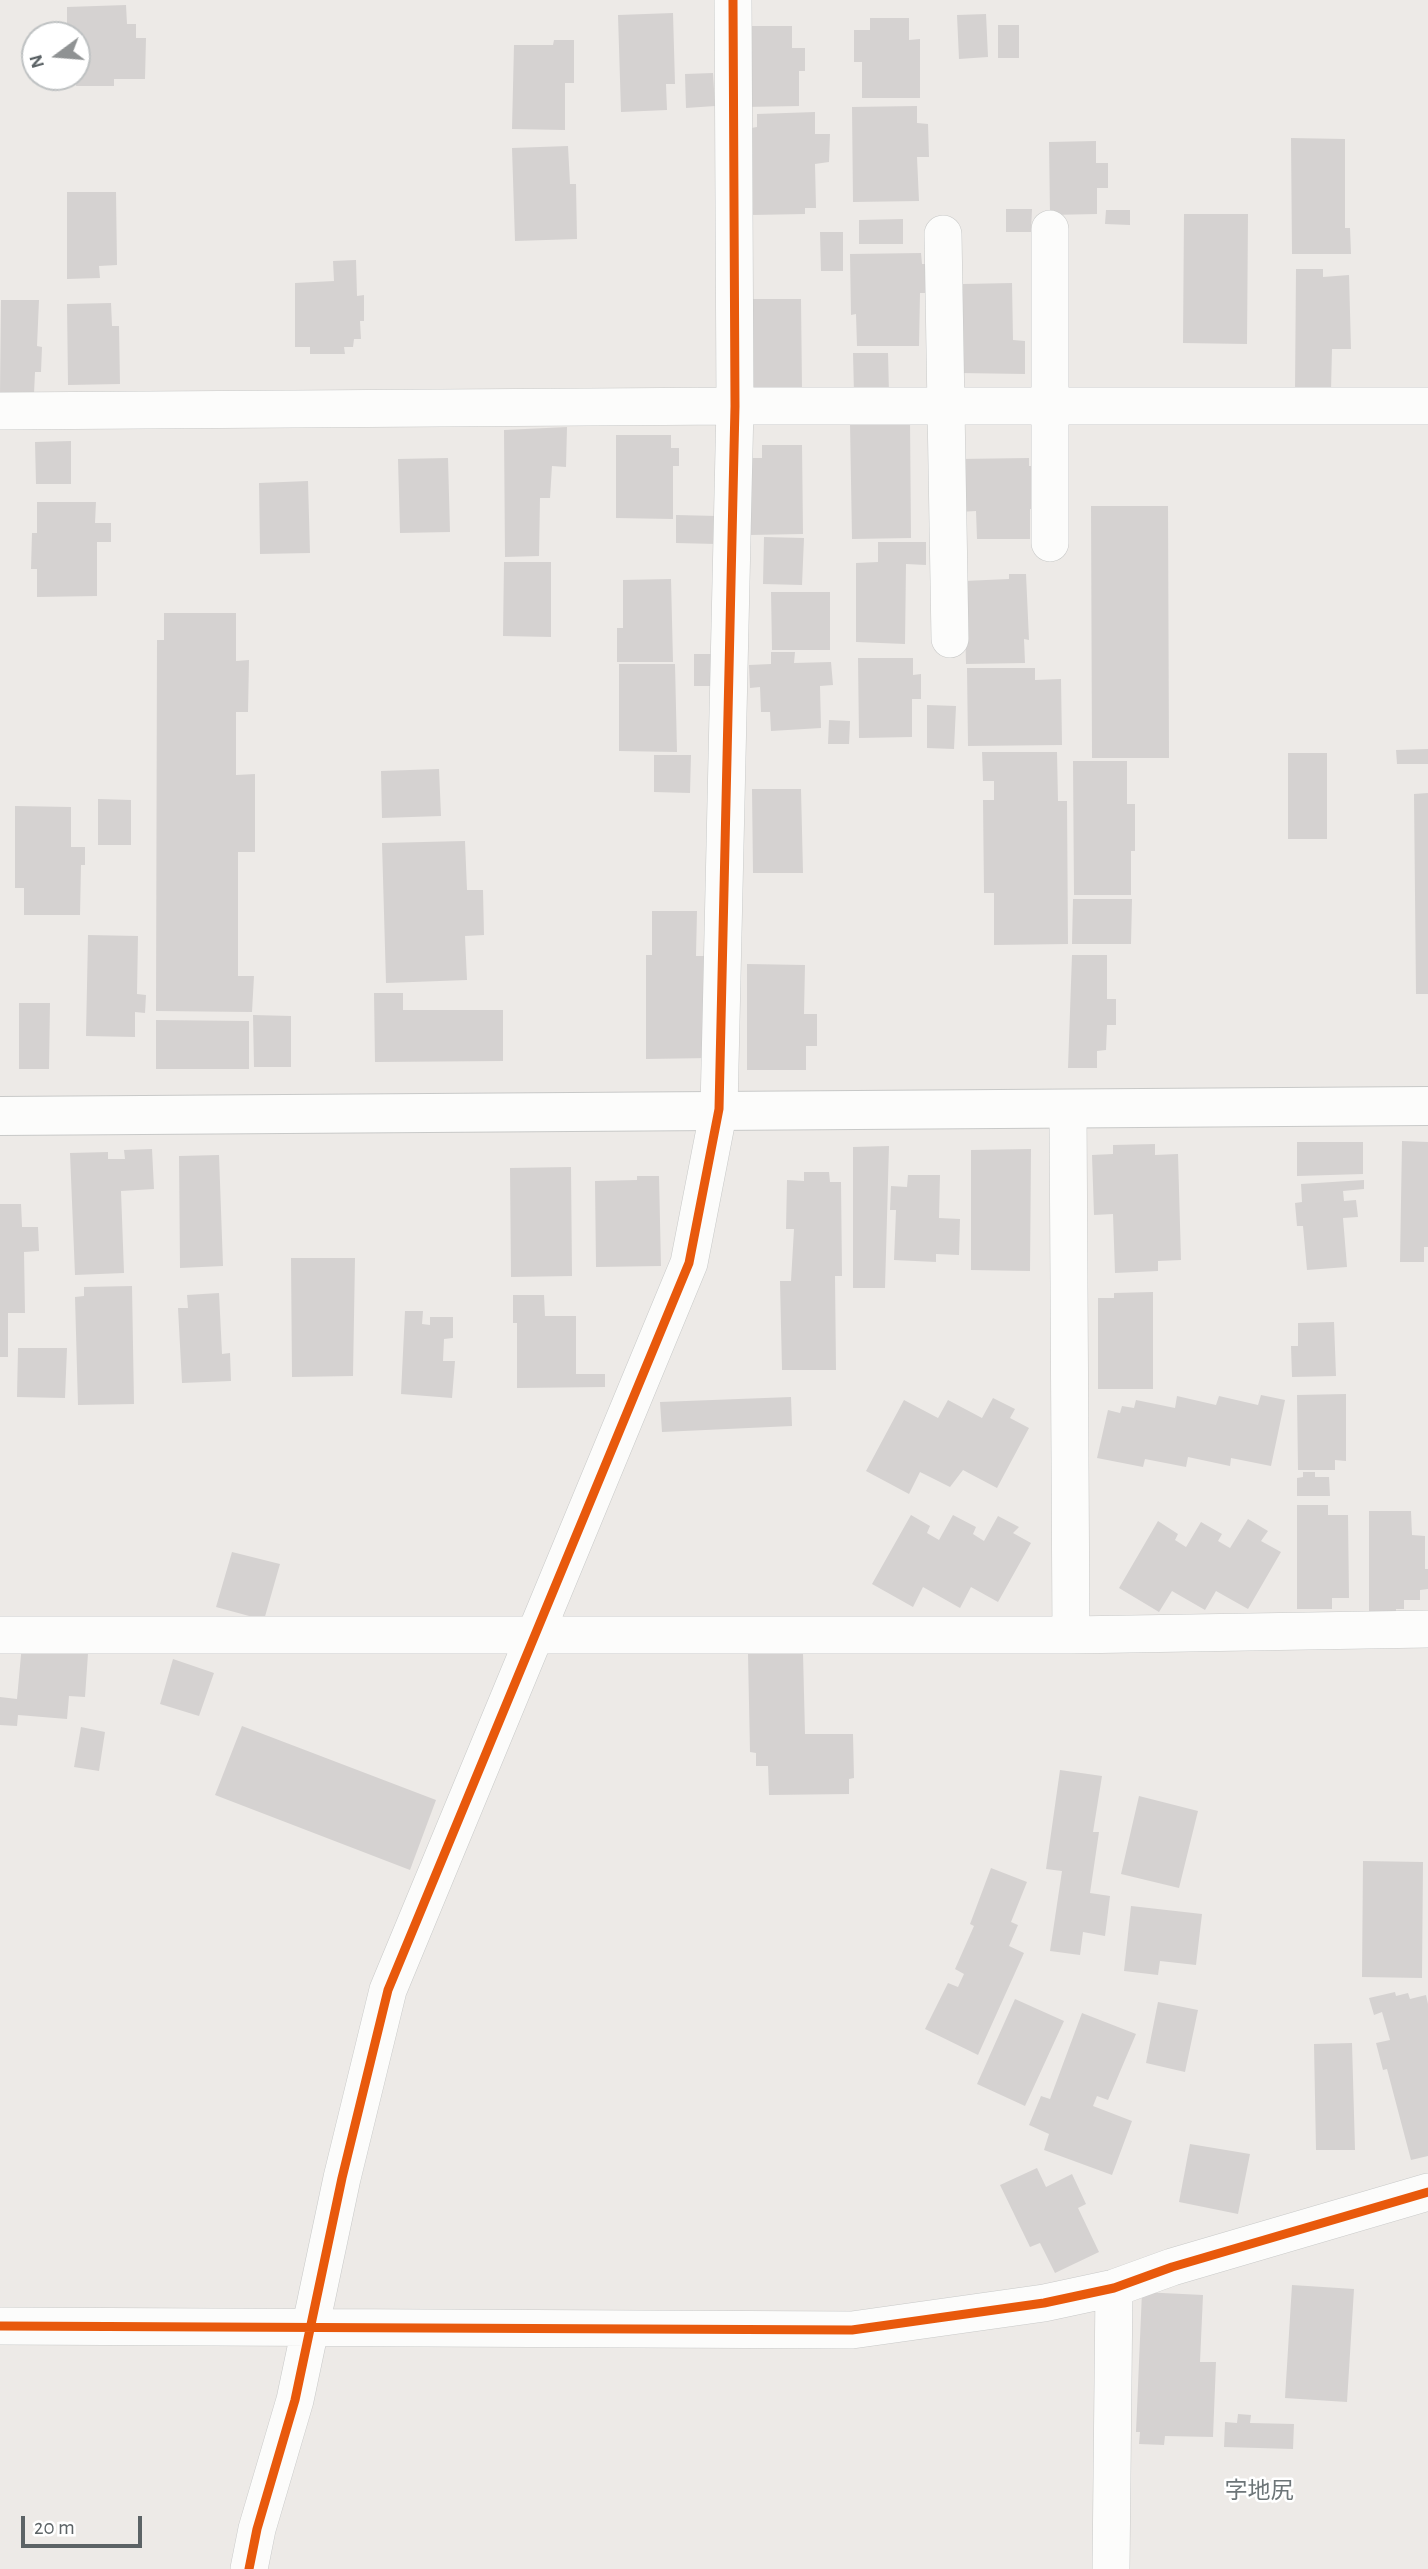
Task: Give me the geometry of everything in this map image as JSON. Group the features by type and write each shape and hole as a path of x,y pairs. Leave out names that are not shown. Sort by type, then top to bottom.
{"street":[{"path":"249,2569 257,2529 295,2400 342,2178 388,1990 689,1263 719,1110 734,406 733,0"},
{"path":"1050,229 1050,543"},
{"path":"943,234 950,639"},
{"path":"0,411 734,406 1428,406"},
{"path":"0,1116 1428,1106"},
{"path":"1068,1109 1071,1635"},
{"path":"0,1635 1071,1635 1428,1629"},
{"path":"0,2326 852,2330 1045,2303 1114,2288 1172,2267 1428,2192"},
{"path":"1111,2569 1114,2288"}],"building":[{"path":"126,5 127,24 136,24 136,38 146,38 145,79 114,79 114,86 91,86 91,21 67,21 67,7"},
{"path":"673,13 675,84 666,84 667,110 621,112 618,15"},
{"path":"986,14 988,57 959,59 957,15"},
{"path":"870,18 909,18 909,40 920,39 920,98 862,98 862,62 854,62 854,30 870,30"},
{"path":"998,25 1019,25 1019,58 998,58"},
{"path":"742,26 792,26 792,48 805,48 805,71 799,71 799,106 744,107"},
{"path":"554,40 574,40 574,83 565,83 565,130 512,129 514,45 553,45"},
{"path":"713,73 715,106 686,108 685,74"},
{"path":"917,106 917,123 928,124 929,157 917,157 919,201 853,202 852,107"},
{"path":"815,112 815,134 830,134 829,162 815,164 816,208 805,208 805,214 752,215 751,128 757,127 757,114"},
{"path":"1291,138 1345,139 1345,228 1350,228 1351,254 1292,254"},
{"path":"1096,141 1096,163 1108,163 1108,188 1097,188 1097,214 1050,215 1049,142"},
{"path":"568,146 570,184 576,184 577,239 515,241 512,148"},
{"path":"67,192 116,192 117,265 99,266 100,278 67,279"},
{"path":"1006,209 1032,209 1031,232 1006,232"},
{"path":"1106,210 1130,210 1130,225 1105,224"},
{"path":"1184,214 1248,214 1247,344 1183,343"},
{"path":"903,219 903,244 859,244 859,220"},
{"path":"820,232 843,232 843,271 821,271"},
{"path":"921,253 922,264 929,264 930,293 920,293 919,346 857,346 856,314 851,315 850,254"},
{"path":"356,260 357,296 364,295 364,321 360,321 361,339 354,339 353,347 344,347 345,354 310,354 310,347 295,347 295,283 334,281 333,261"},
{"path":"1296,269 1323,269 1323,277 1349,275 1351,349 1332,349 1331,391 1295,391"},
{"path":"1012,283 1013,340 1025,341 1025,374 960,373 963,284"},
{"path":"748,299 801,299 802,390 749,390"},
{"path":"1,300 39,300 37,346 42,347 41,372 35,372 34,394 0,394"},
{"path":"111,303 112,326 119,326 120,384 68,385 67,304"},
{"path":"853,353 888,353 889,394 854,394"},
{"path":"910,420 911,538 852,539 850,423"},
{"path":"567,427 566,467 552,466 550,498 540,498 539,556 505,557 504,430"},
{"path":"616,435 671,435 671,448 679,448 679,466 673,466 673,519 616,518"},
{"path":"71,441 71,484 36,484 35,442"},
{"path":"762,445 802,445 803,534 749,535 748,458 762,458"},
{"path":"448,458 450,532 400,533 398,459"},
{"path":"1029,458 1029,466 1032,466 1033,509 1030,509 1030,539 977,539 976,511 959,512 959,459"},
{"path":"308,481 310,553 260,554 259,483"},
{"path":"37,502 96,502 95,523 111,523 111,542 97,542 97,596 37,597 37,569 31,569 32,533 37,533"},
{"path":"1091,506 1168,506 1169,758 1092,758"},
{"path":"676,515 717,516 716,544 676,543"},
{"path":"764,537 804,538 802,585 763,584"},
{"path":"878,542 926,542 926,565 906,564 905,644 856,642 856,563 878,562"},
{"path":"504,562 551,562 551,637 503,636"},
{"path":"1009,574 1026,574 1029,640 1024,639 1025,663 966,664 964,581 1009,579"},
{"path":"671,579 673,662 617,662 617,628 623,628 623,580"},
{"path":"771,592 830,592 830,650 772,650"},
{"path":"164,613 236,613 236,661 249,660 248,712 236,712 236,775 255,774 255,852 238,852 238,976 254,976 252,1012 156,1011 157,640 164,640"},
{"path":"771,652 795,652 794,663 831,662 833,685 820,686 821,728 771,731 770,712 761,712 760,687 750,688 749,665 771,664"},
{"path":"694,654 722,654 721,686 694,686"},
{"path":"858,658 913,658 913,675 921,674 921,699 912,699 912,737 859,738"},
{"path":"619,664 675,664 677,752 619,751"},
{"path":"967,668 1035,668 1035,680 1061,679 1062,745 968,746"},
{"path":"927,705 956,706 954,749 927,748"},
{"path":"829,720 850,721 849,744 828,744"},
{"path":"1428,749 1428,764 1397,764 1396,750"},
{"path":"982,752 1057,752 1058,801 1067,801 1068,944 994,945 994,893 984,893 983,800 994,800 994,781 983,781"},
{"path":"1288,753 1327,753 1327,839 1288,839"},
{"path":"654,755 691,755 690,793 654,792"},
{"path":"1073,761 1127,761 1127,804 1135,804 1131,895 1074,895"},
{"path":"439,769 441,816 382,818 381,771"},
{"path":"752,789 801,789 803,873 753,873"},
{"path":"1428,793 1428,994 1416,994 1414,794"},
{"path":"98,799 131,800 131,845 98,845"},
{"path":"15,806 71,807 71,847 85,847 85,865 81,865 80,915 24,915 24,888 15,888"},
{"path":"465,841 467,890 483,890 484,935 465,936 467,980 386,983 382,843"},
{"path":"1073,899 1132,899 1131,944 1072,944"},
{"path":"652,911 697,911 696,956 709,956 710,1058 646,1059 646,955 652,955"},
{"path":"88,935 138,936 137,994 146,995 145,1013 135,1012 135,1037 86,1036"},
{"path":"1072,955 1107,955 1107,999 1116,999 1116,1025 1107,1025 1106,1050 1097,1051 1097,1068 1068,1068"},
{"path":"747,964 805,965 804,1014 817,1014 817,1046 806,1046 806,1070 747,1070"},
{"path":"374,993 403,993 403,1010 503,1010 503,1061 375,1062"},
{"path":"19,1003 50,1003 49,1069 19,1069"},
{"path":"253,1015 291,1016 291,1067 254,1067"},
{"path":"156,1020 249,1021 249,1069 156,1069"},
{"path":"1402,1141 1428,1142 1428,1247 1424,1247 1424,1262 1400,1262"},
{"path":"1297,1142 1363,1142 1363,1174 1297,1176"},
{"path":"1155,1144 1155,1155 1178,1154 1181,1260 1158,1261 1158,1271 1115,1273 1113,1214 1094,1215 1092,1155 1113,1154 1113,1145"},
{"path":"889,1146 885,1288 853,1288 853,1147"},
{"path":"152,1149 154,1189 121,1191 124,1273 75,1275 70,1153 108,1152 108,1159 125,1159 124,1150"},
{"path":"1031,1149 1030,1271 971,1270 971,1150"},
{"path":"219,1155 223,1266 180,1268 179,1156"},
{"path":"571,1167 572,1276 511,1277 510,1168"},
{"path":"804,1172 829,1172 830,1182 841,1182 842,1276 835,1276 836,1370 782,1370 780,1281 791,1281 794,1229 786,1229 787,1180 804,1181"},
{"path":"908,1175 940,1175 939,1218 960,1219 959,1255 936,1254 936,1262 894,1260 896,1210 890,1210 891,1186 907,1187"},
{"path":"637,1176 659,1176 661,1266 596,1267 595,1181 637,1180"},
{"path":"1364,1180 1364,1189 1343,1191 1344,1201 1356,1200 1358,1217 1343,1218 1347,1267 1307,1270 1303,1226 1297,1226 1295,1203 1302,1202 1301,1184"},
{"path":"0,1204 21,1204 22,1227 38,1227 39,1251 24,1252 25,1313 8,1313 8,1357 0,1357"},
{"path":"291,1258 355,1258 353,1376 292,1377"},
{"path":"132,1286 134,1404 78,1405 75,1297 84,1296 84,1287"},
{"path":"1153,1292 1153,1389 1098,1389 1098,1298 1114,1298 1114,1293"},
{"path":"219,1293 222,1354 230,1353 231,1381 182,1383 178,1308 188,1308 187,1295"},
{"path":"513,1295 544,1295 545,1316 576,1316 576,1374 605,1374 605,1387 517,1388 517,1323 513,1323"},
{"path":"405,1311 423,1311 422,1324 430,1325 430,1317 453,1317 453,1338 444,1339 443,1361 455,1361 452,1398 401,1394"},
{"path":"1334,1322 1336,1376 1292,1377 1291,1346 1298,1346 1298,1323"},
{"path":"18,1348 67,1348 65,1398 17,1397"},
{"path":"1346,1394 1346,1461 1335,1460 1335,1470 1298,1470 1297,1395"},
{"path":"1261,1395 1285,1400 1271,1466 1231,1458 1230,1466 1188,1457 1186,1467 1145,1459 1143,1467 1097,1458 1108,1410 1120,1413 1122,1406 1134,1408 1136,1400 1175,1408 1177,1396 1216,1405 1219,1396 1258,1405"},
{"path":"791,1397 792,1426 662,1432 660,1402"},
{"path":"993,1398 1015,1409 1010,1418 1029,1428 997,1488 963,1470 950,1487 920,1472 909,1494 866,1471 904,1400 938,1418 948,1400 982,1418"},
{"path":"1303,1472 1315,1472 1315,1477 1329,1477 1330,1496 1297,1496 1297,1478 1303,1477"},
{"path":"1297,1505 1328,1505 1328,1515 1348,1515 1349,1598 1332,1598 1332,1609 1297,1609"},
{"path":"1369,1511 1411,1511 1412,1535 1425,1536 1428,1589 1420,1590 1420,1600 1404,1600 1404,1609 1396,1609 1396,1614 1369,1614"},
{"path":"911,1515 930,1526 927,1533 939,1540 953,1515 976,1527 973,1534 984,1541 998,1516 1019,1527 1013,1533 1031,1543 998,1602 971,1587 960,1608 923,1587 913,1607 872,1584"},
{"path":"1248,1519 1268,1531 1261,1541 1281,1552 1248,1609 1216,1591 1205,1610 1172,1591 1159,1612 1119,1588 1158,1521 1178,1534 1175,1540 1186,1547 1201,1522 1222,1534 1218,1541 1230,1548"},
{"path":"232,1552 280,1564 264,1620 216,1607"},
{"path":"89,1639 85,1697 69,1696 67,1719 18,1715 17,1726 0,1725 0,1697 17,1699 22,1644"},
{"path":"803,1653 805,1734 853,1734 854,1778 849,1779 849,1794 769,1795 768,1766 756,1766 756,1753 750,1752 748,1654"},
{"path":"173,1659 214,1673 199,1716 160,1704"},
{"path":"242,1726 436,1800 410,1870 215,1795"},
{"path":"81,1727 105,1732 99,1771 74,1767"},
{"path":"1060,1770 1102,1776 1093,1832 1099,1832 1090,1893 1110,1896 1105,1936 1083,1932 1080,1955 1050,1951 1062,1871 1046,1869"},
{"path":"1139,1796 1198,1811 1179,1888 1121,1874"},
{"path":"1363,1861 1423,1862 1422,1978 1362,1977"},
{"path":"991,1868 1027,1882 1011,1922 1018,1925 1009,1946 1024,1953 978,2055 925,2029 948,1983 958,1987 964,1974 955,1969 974,1926 970,1924"},
{"path":"1131,1906 1202,1914 1196,1965 1160,1961 1158,1975 1124,1971"},
{"path":"1395,1992 1396,1996 1408,1993 1410,1999 1426,1995 1428,2004 1428,2156 1411,2160 1387,2069 1383,2070 1376,2043 1390,2040 1382,2012 1374,2015 1369,1998"},
{"path":"1015,1999 1064,2021 1025,2106 977,2084"},
{"path":"1158,2002 1198,2010 1185,2072 1146,2063"},
{"path":"1082,2013 1136,2034 1108,2100 1097,2096 1093,2106 1132,2121 1112,2175 1044,2150 1049,2134 1029,2125 1041,2096 1050,2099"},
{"path":"1352,2043 1355,2150 1316,2150 1314,2044"},
{"path":"1190,2144 1250,2154 1238,2214 1179,2202"},
{"path":"1037,2168 1046,2187 1072,2174 1086,2204 1078,2208 1099,2252 1055,2273 1040,2243 1030,2247 1000,2185"},
{"path":"1292,2285 1354,2289 1347,2402 1285,2398"},
{"path":"1142,2292 1203,2295 1200,2362 1216,2362 1213,2437 1165,2436 1164,2445 1139,2444 1140,2432 1136,2432"},
{"path":"1238,2414 1251,2415 1250,2423 1294,2424 1293,2449 1224,2447 1225,2422 1237,2423"}],"cycle path":[{"path":"249,2569 257,2529 295,2400 342,2178 388,1990 689,1263 719,1109 735,406 733,0"},
{"path":"0,2326 852,2330 1044,2303 1114,2288 1172,2267 1428,2192"}],"district":[{"name":"字地尻","path":"1259,2491"}]}
